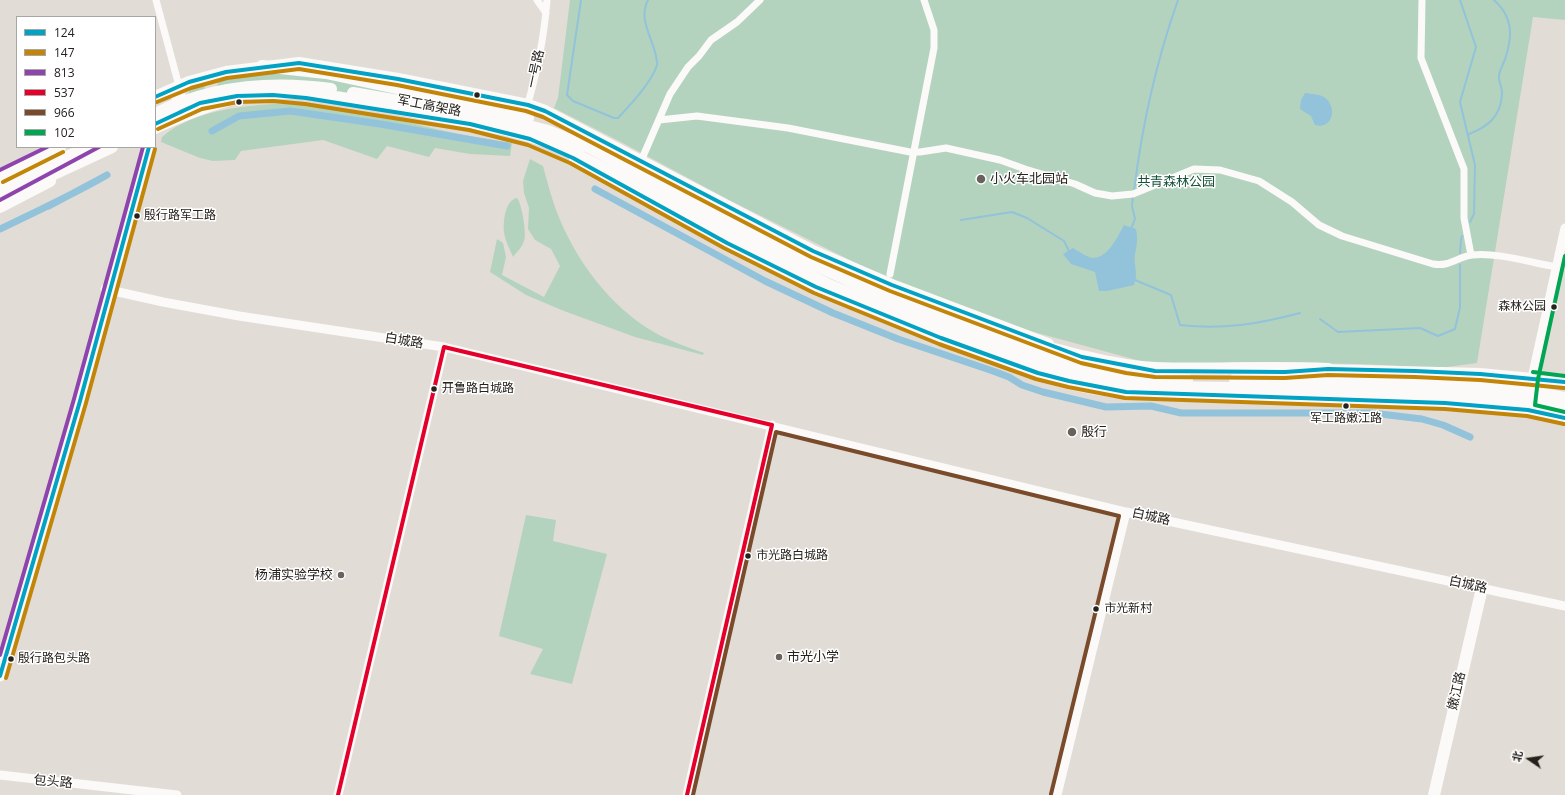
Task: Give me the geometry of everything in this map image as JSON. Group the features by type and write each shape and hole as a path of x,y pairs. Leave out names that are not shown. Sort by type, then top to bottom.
{"main road":[{"path":"156,97 179,86 215,74 262,66 299,63 337,68 528,105 545,111 813,251 892,285 1082,357 1127,367 1155,371 1285,372 1328,369"},
{"path":"262,66 326,73 508,112 550,126 576,140"},
{"path":"215,74 211,83 211,89 218,99"},
{"name":"军工高架路","path":"156,114 190,100 222,91 262,85 306,86 380,96 502,119 548,131 576,140 736,226 833,273 905,305 980,334 1066,363 1126,376 1179,380 1378,380 1456,383 1509,389 1565,398"},
{"path":"156,123 171,111 176,104 180,93 179,86"},
{"name":"军工高架路","path":"156,128 202,108 227,100 274,93 306,94 356,101 522,134 566,149 829,285 952,335 1048,369 1084,378 1119,384 1160,387 1311,389 1463,394 1538,403 1565,409"},
{"path":"156,124 200,103 247,95 306,98 462,123 530,139 573,158 727,243 816,288 941,338 1038,373 1070,381 1126,392 1445,403 1528,410 1565,418"},
{"path":"0,178 58,148"},
{"path":"0,189 86,148"},
{"path":"0,199 109,148"},
{"path":"0,207 109,148"},
{"path":"0,653 108,290 109,270 140,160 141,148"},
{"path":"0,676 149,148"},
{"path":"980,334 1086,357 1153,368 1286,367 1480,374 1565,382"},
{"path":"952,335 987,353 1046,378 1087,388 1139,395 1285,393 1324,398"},
{"name":"嫩江路","path":"1434,795 1482,588"}],"street":[{"path":"156,0 179,86"},
{"path":"537,0 546,14"},
{"name":"一号路","path":"519,136 528,105 546,14 547,0"},
{"path":"641,161 670,94 688,67 700,56 711,40 737,22 760,0"},
{"path":"890,274 915,152 934,48 934,30 924,0"},
{"path":"1422,0 1421,58 1464,169 1464,218 1471,256"},
{"path":"659,120 697,116 788,128 915,152 946,148 1000,160 1075,184 1095,193 1112,196 1133,194 1194,169 1220,170 1259,181 1292,202 1319,224 1342,236 1443,266 1471,256 1496,257 1557,267"},
{"path":"1528,410 1532,378 1565,228"},
{"name":"白城路","path":"108,290 239,316 444,347 772,425 1126,512 1565,606"},
{"path":"338,795 444,347"},
{"path":"687,795 772,425"},
{"path":"1057,795 1126,512"},
{"name":"包头路","path":"0,775 177,795"}],"green space":[{"name":"共青森林公园","path":"570,0 1565,0 1565,20 1533,17 1477,363 1440,368 1360,364 1241,362 1155,365 1030,331 884,277 729,200 554,108 558,98"},
{"path":"305,70 509,106 217,87 219,79 265,72"},
{"path":"204,83 205,90 188,95 190,88"},
{"path":"285,103 346,109 453,133 512,143 510,156 470,154 435,148 429,157 387,146 377,159 323,140 241,151 235,160 213,161 200,158 161,142 162,137 189,120 220,111"},
{"path":"530,159 543,166 554,205 573,247 584,265 610,297 625,312 659,335 704,353 703,355 635,337 564,311 526,295 490,272 497,239 503,243 506,257 502,275 544,297 560,266 551,249 535,240 528,229 529,208 524,193 523,181"},
{"path":"517,198 522,212 525,238 522,245 513,257 505,239 504,223 507,207"},
{"path":"526,515 556,520 553,541 607,554 572,684 530,674 543,649 499,636"}],"water":[{"path":"1305,93 1322,96 1328,101 1331,106 1332,116 1326,124 1321,126 1315,125 1311,116 1300,109 1301,100"},
{"path":"1124,225 1136,229 1137,233 1135,258 1136,276 1134,285 1107,291 1099,291 1095,272 1071,264 1063,254 1073,248 1089,257 1095,258 1101,256 1115,242"}],"waterway":[{"path":"581,0 567,95 573,101 614,118 618,118 640,93 650,79 657,64 644,14 648,0"},
{"path":"1134,191 1141,142 1151,94 1163,47 1178,0"},
{"path":"1460,0 1476,47 1460,102 1475,165 1474,214 1470,222"},
{"path":"1469,134 1482,128 1492,120 1496,115 1501,102 1502,92 1499,74 1508,48 1510,33 1508,19 1500,6 1494,0"},
{"path":"212,131 239,116 290,111 380,124 507,146"},
{"path":"0,229 107,175 49,206"},
{"path":"595,189 765,281 833,313 898,339 1009,377 1022,385 1043,392 1106,407 1151,406 1181,413 1372,413 1422,419 1443,425 1470,437"},
{"path":"1131,229 1135,219 1132,206 1133,195"},
{"path":"961,220 1012,212 1027,218 1064,241 1069,251"},
{"path":"1460,253 1462,236"},
{"path":"1320,319 1338,332 1420,328 1438,336 1455,329 1460,307 1460,265"},
{"path":"1135,280 1171,295 1180,325 1211,327 1240,325 1300,313"}],"transit line":[{"name":"124","path":"156,97 189,82 226,72 299,63 398,79 528,105 545,111 813,251 892,285 1082,357 1155,371 1285,372 1328,369 1415,371 1480,374 1565,382"},
{"name":"147","path":"157,102 191,88 227,78 299,69 397,85 526,111 543,117 811,257 890,291 1081,363 1126,373 1155,377 1285,378 1328,375 1415,377 1480,380 1564,388"},
{"name":"124","path":"156,124 200,103 237,96 273,95 306,98 470,124 530,139 573,158 727,243 816,287 941,338 1038,373 1069,381 1126,392 1445,403 1528,410 1565,418"},
{"name":"147","path":"158,129 202,109 238,102 273,101 305,104 469,130 528,145 570,163 724,248 814,293 939,344 1036,379 1068,387 1125,398 1445,409 1527,416 1564,424"},
{"name":"813","path":"0,170 45,148"},
{"name":"813","path":"0,200 97,148"},
{"name":"813","path":"0,655 74,399 143,148"},
{"name":"124","path":"0,676 80,401 149,148"},
{"name":"147","path":"6,678 86,403 155,149"},
{"name":"147","path":"3,182 63,152"},
{"name":"102","path":"1565,256 1538,379 1535,405 1565,412"},
{"name":"537","path":"338,795 444,347 772,425 687,795"},
{"name":"102","path":"1533,372 1565,376"},
{"name":"966","path":"693,795 776,432 1119,516 1051,794"}],"place":[{"name":"小火车北园站","path":"981,179"},
{"name":"殷行路军工路","path":"137,216"},
{"name":"森林公园","path":"1554,307"},
{"name":"开鲁路白城路","path":"434,389"},
{"name":"军工路嫩江路","path":"1346,406"},
{"name":"殷行","path":"1072,432"},
{"name":"市光路白城路","path":"748,556"},
{"name":"杨浦实验学校","path":"341,575"},
{"name":"市光新村","path":"1096,609"},
{"name":"市光小学","path":"779,657"},
{"name":"殷行路包头路","path":"11,659"}]}
